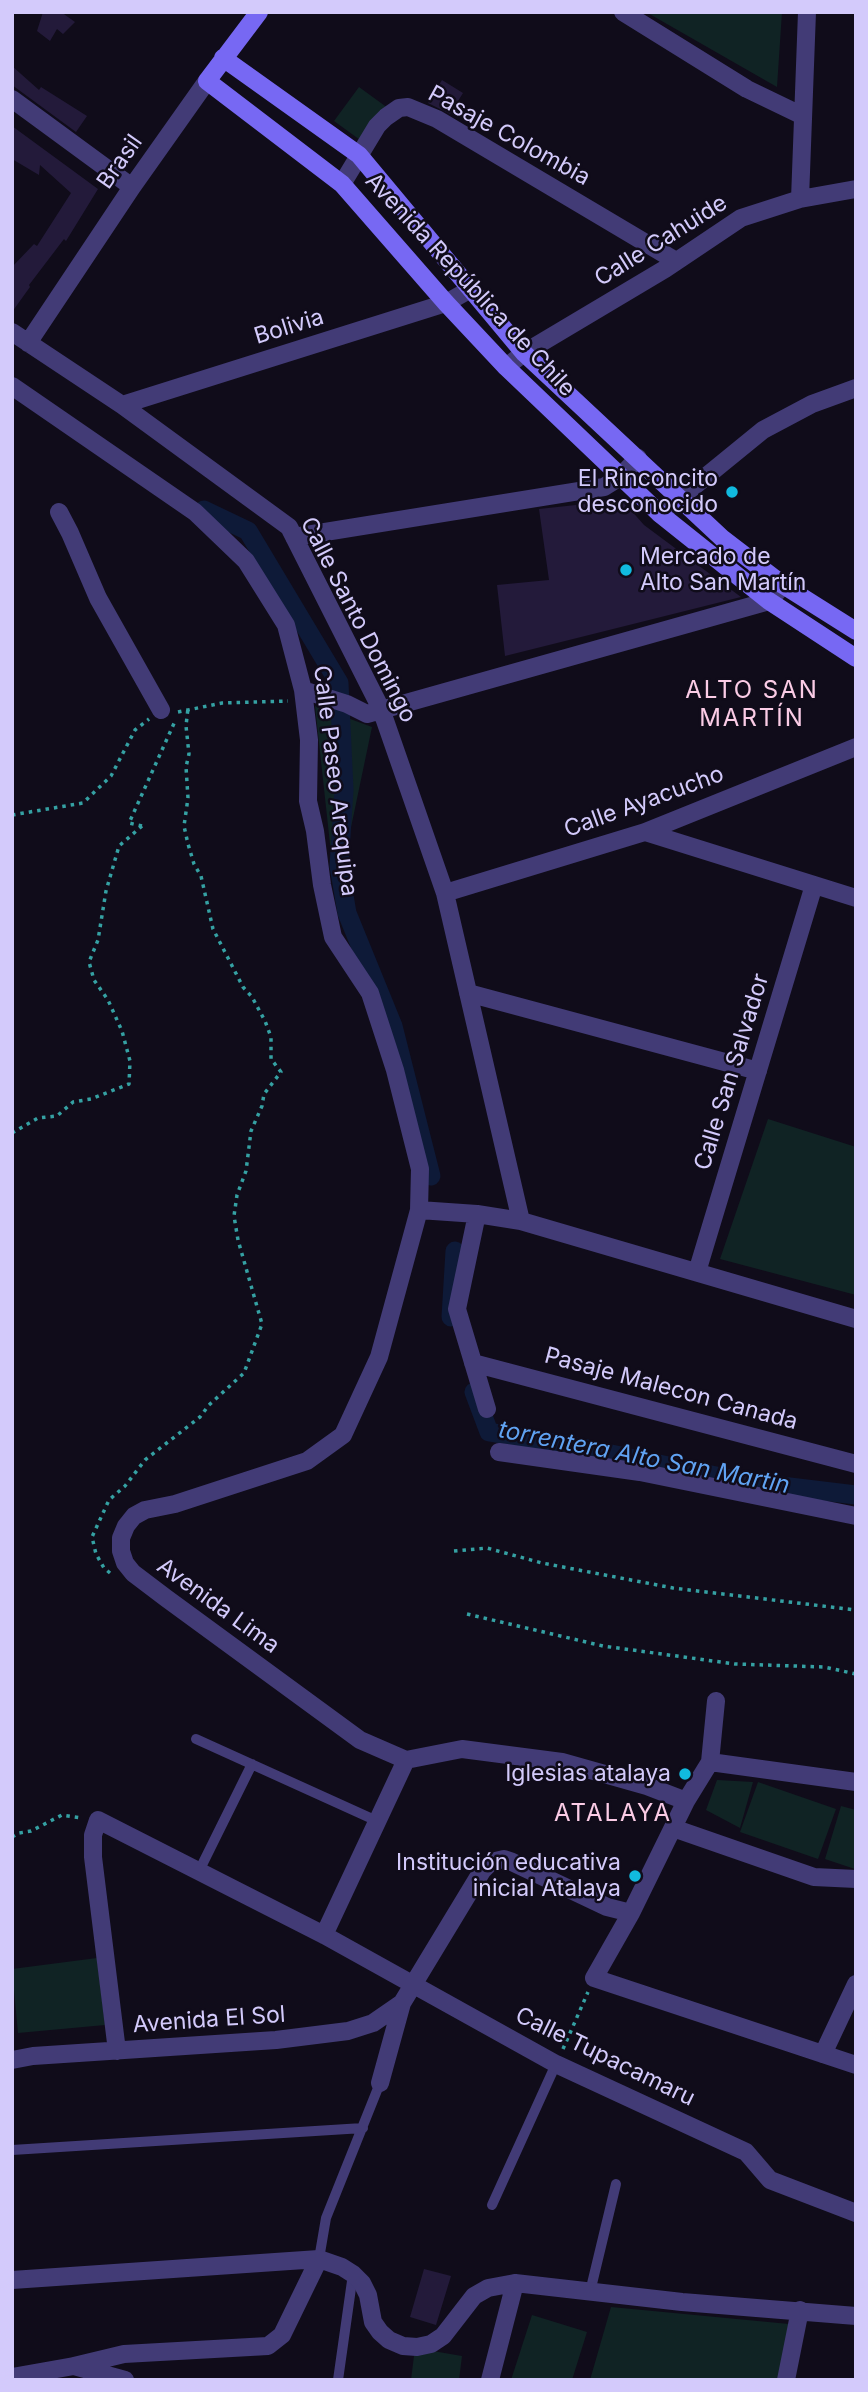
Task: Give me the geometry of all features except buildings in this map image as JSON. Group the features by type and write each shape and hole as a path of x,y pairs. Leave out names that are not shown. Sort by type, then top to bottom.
{"street":[{"name":"Brasil","path":"28,344 132,187 223,58 259,12"},
{"path":"623,12 747,89 803,116"},
{"path":"800,199 807,12"},
{"name":"Avenida República de Chile","path":"223,58 359,155 524,353 723,539 783,585 856,631"},
{"name":"Avenida República de Chile","path":"207,81 342,184 506,367 660,514 769,601 856,658"},
{"path":"12,99 132,187"},
{"name":"Pasaje Colombia","path":"342,184 377,126 399,108 408,107 422,112 676,261"},
{"name":"Calle Cahuide","path":"506,367 524,353 676,261 741,218 800,199 856,189"},
{"name":"Bolivia","path":"122,405 446,303 469,290"},
{"name":"Calle Santo Domingo","path":"12,332 122,405 289,527 382,709 445,893 521,1221"},
{"name":"Calle Paseo Arequipa","path":"12,386 195,512 246,561 286,625 304,697 309,740 308,801 316,831 322,885 333,937 370,993 396,1069 421,1169 419,1210"},
{"path":"660,514 763,430 812,404 856,388"},
{"path":"294,537 604,487 620,477 638,458"},
{"path":"59,512 98,598 169,711"},
{"path":"304,697 347,704 367,714 769,601 783,585"},
{"name":"Calle Ayacucho","path":"445,893 645,832 856,747"},
{"path":"645,832 856,898"},
{"name":"Calle San Salvador","path":"697,1272 814,885"},
{"path":"468,993 758,1071"},
{"path":"419,1210 477,1214 521,1221 856,1319"},
{"name":"Avenida Lima","path":"406,1760 360,1740 133,1573 125,1563 121,1538 134,1516 145,1510 175,1504 307,1461 343,1435 379,1357 419,1210"},
{"path":"477,1214 457,1309 487,1409"},
{"name":"Pasaje Malecon Canada","path":"473,1363 856,1464"},
{"path":"499,1452 640,1472 856,1516"},
{"path":"716,1701 710,1762 686,1801 631,1913 594,1978 856,2066"},
{"path":"324,1935 406,1760 462,1749 562,1762 647,1786 686,1801"},
{"path":"710,1762 856,1782"},
{"path":"98,1820 93,1835 93,1857 117,2051"},
{"name":"Calle Tupacamaru","path":"98,1820 324,1935 556,2064 746,2152 770,2180 856,2213"},
{"path":"673,1828 814,1877 856,1879"},
{"path":"380,2083 402,2003 482,1871 491,1861 510,1861 607,1907 631,1913"},
{"path":"823,2054 856,1984"},
{"name":"Avenida El Sol","path":"12,2060 33,2056 276,2040 348,2031 373,2023 402,2003"},
{"path":"12,2377 124,2354 268,2346 282,2335 319,2259"},
{"path":"12,2280 319,2259 353,2274 362,2283 368,2295 373,2322 380,2332 396,2343 417,2347 430,2344 443,2336 474,2296 488,2288 515,2283 682,2302 856,2316"},
{"path":"490,2380 515,2283"},
{"path":"786,2380 800,2310"},
{"path":"74,2366 125,2380"}],"lane":[{"path":"196,1739 377,1821"},
{"path":"199,1871 252,1764"},
{"path":"492,2205 556,2064"},
{"path":"319,2259 326,2218 380,2083"},
{"path":"12,2150 363,2128"},
{"path":"590,2292 616,2184"},
{"path":"338,2380 353,2274"}],"path":[{"path":"12,815 83,803 111,776 135,730 169,711 304,697"},
{"path":"114,1577 96,1555 92,1537 110,1500 145,1461 200,1417 209,1405 244,1373 262,1324 238,1240 234,1216 237,1195 246,1171 251,1131 264,1094 281,1072 271,1059 271,1037 265,1021 213,929 201,876 188,844 184,826 188,798 188,708"},
{"path":"12,1133 38,1118 57,1116 73,1102 91,1099 129,1084 130,1060 122,1031 108,1000 94,980 89,962 98,940 106,891 119,846 142,826 129,823 158,756 168,740 169,711"},
{"path":"454,1551 487,1548 542,1563 673,1588 856,1610"},
{"path":"467,1614 603,1646 735,1664 824,1667 856,1674"},
{"path":"12,1837 31,1831 62,1815 98,1820"},
{"path":"556,2064 594,1978"}],"green space":[{"path":"646,12 782,12 777,87"},
{"path":"359,87 392,111 367,145 334,121"},
{"path":"315,706 372,727 336,899"},
{"path":"768,1119 856,1147 856,1295 720,1259"},
{"path":"717,1780 753,1782 740,1828 706,1810"},
{"path":"758,1782 836,1809 818,1859 740,1832"},
{"path":"841,1806 856,1810 855,1869 825,1859"},
{"path":"97,1958 105,2025 18,2033 12,1969"},
{"path":"611,2307 789,2324 778,2380 590,2380"},
{"path":"532,2315 587,2332 572,2380 511,2380"},
{"path":"415,2348 462,2356 459,2380 411,2380"}],"waterway":[{"name":"torrentera Alto San Martin","path":"204,510 248,531 339,683 344,790 339,866 347,913 393,1026 431,1176"},
{"name":"torrentera Alto San Martin","path":"451,1317 455,1251"},
{"name":"torrentera Alto San Martin","path":"474,1392 489,1432 573,1446 740,1481 856,1495"}],"place":[{"name":"El Rinconcito desconocido","path":"732,492"},
{"name":"Mercado de Alto San Martín","path":"626,570"},
{"name":"Iglesias atalaya","path":"685,1774"},
{"name":"Institución educativa inicial Atalaya","path":"635,1876"}],"district":[{"name":"ALTO SAN MARTÍN","path":"752,705"},
{"name":"ATALAYA","path":"613,1814"}]}
